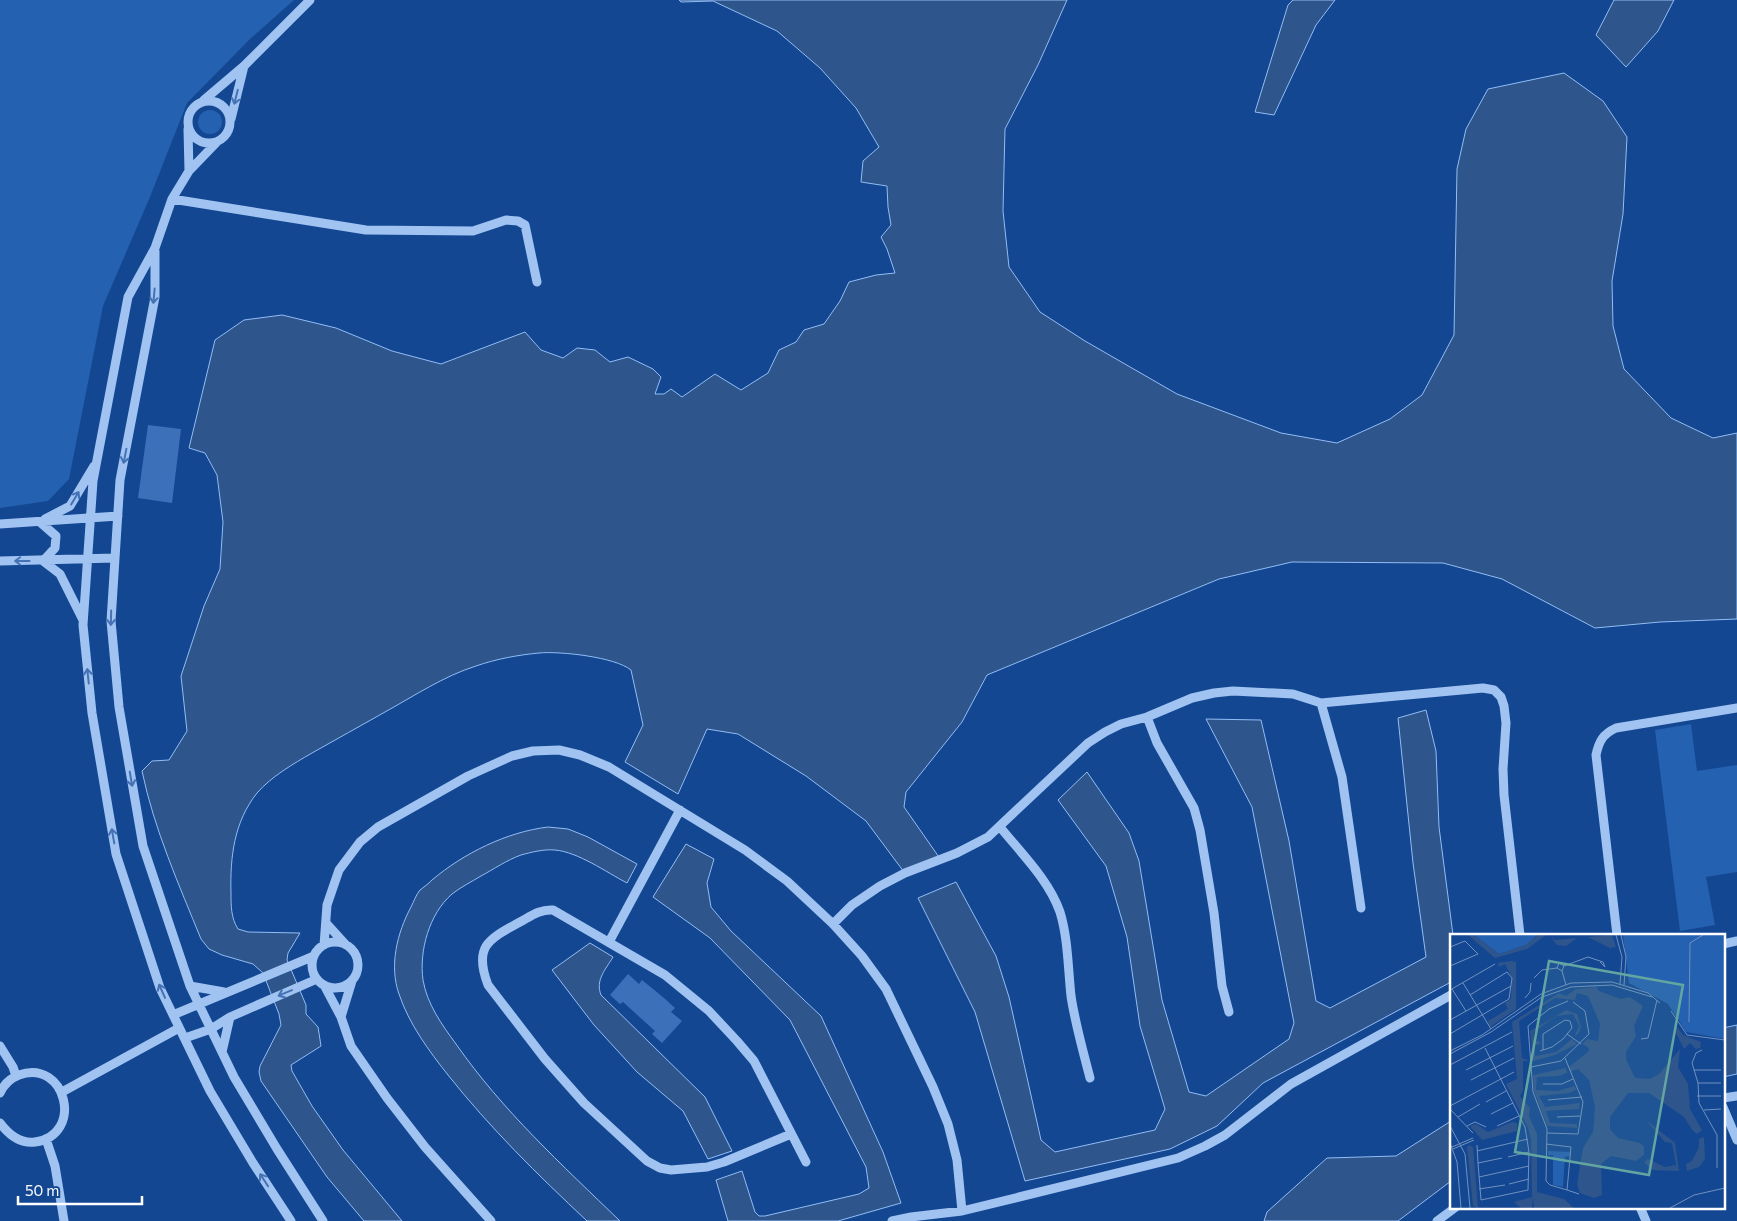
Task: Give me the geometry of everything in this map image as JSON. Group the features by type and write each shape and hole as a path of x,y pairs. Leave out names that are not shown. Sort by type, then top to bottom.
{"street":[{"path":"189,171 188,116 191,110 244,66 310,0"},
{"path":"244,66 227,134 216,142 189,171 172,199 155,248 128,296 93,480 84,622 92,713 116,854 160,988 210,1091 291,1221"},
{"path":"204,101 219,102 225,106 231,120"},
{"path":"188,124 190,131 201,142 216,142"},
{"path":"172,199 366,230 473,231 506,220 518,221 525,226 537,282"},
{"path":"155,248 155,298 120,480 111,621 119,707 142,846 190,986 211,1030 234,1077 323,1221"},
{"path":"40,522 70,506 97,461"},
{"path":"0,524 118,516"},
{"path":"40,522 56,536 55,548 43,561"},
{"path":"0,561 115,558"},
{"path":"43,561 60,574 84,622"},
{"path":"833,924 852,905 880,886 905,873 956,854 988,837 1088,743 1105,732 1121,724 1147,717 1192,698 1214,693 1233,692 1293,694 1321,704 1483,688 1494,690 1501,697 1506,723 1503,746 1504,795 1520,934"},
{"path":"1321,704 1342,776 1361,908"},
{"path":"1617,934 1596,755 1599,742 1606,733 1616,728 1737,708"},
{"path":"1147,717 1158,743 1194,808 1200,830 1214,913 1222,986 1229,1012"},
{"path":"324,945 327,906 333,885 348,856 360,842 378,827 460,780 491,764 512,756 533,751 559,750 580,754 609,768 746,850 787,881 833,924 862,956 886,989 933,1087 948,1124 957,1160 962,1211"},
{"path":"609,942 680,810"},
{"path":"1000,827 1040,877 1051,893 1060,912 1072,998 1090,1078"},
{"path":"791,1134 736,1158 707,1166 671,1170 660,1168 647,1161 584,1104 545,1059 488,985 482,961 484,950 491,938 545,910 553,910 665,975 709,1012 754,1061 806,1162"},
{"path":"184,1038 211,1030 230,1017 302,986 320,982 339,988 346,985 356,974 356,958 326,923"},
{"path":"1724,944 1737,941"},
{"path":"347,946 332,942 324,945 314,956 312,964 313,972 341,1016 351,1046 386,1098 425,1147 492,1221"},
{"path":"173,1015 224,992 314,956"},
{"path":"341,1016 352,980"},
{"path":"190,986 224,992"},
{"path":"892,1221 962,1211 1178,1158 1205,1146 1246,1120 1291,1084 1450,996"},
{"path":"222,1052 230,1017"},
{"path":"62,1092 179,1028"},
{"path":"0,1046 13,1067 16,1076"},
{"path":"0,1092 8,1081 16,1076 24,1073 42,1074 57,1084 62,1092 66,1110 64,1118 54,1134 29,1142 12,1136 0,1123"},
{"path":"1724,1098 1737,1096"},
{"path":"1724,1108 1737,1140"},
{"path":"46,1138 55,1166 64,1221"},
{"path":"1437,1221 1455,1208"},
{"path":"1640,1208 1646,1221"}],"shaded area":[{"path":"0,0 294,0 250,39 187,103 150,197 103,306 69,479 48,501 0,508"},
{"path":"679,0 1067,0 1038,65 1005,129 1003,211 1009,267 1040,312 1085,341 1177,394 1281,433 1337,443 1390,419 1422,395 1454,335 1457,169 1466,129 1488,89 1564,73 1603,101 1627,137 1623,214 1612,281 1613,326 1624,369 1671,418 1713,438 1737,433 1737,619 1660,622 1595,628 1502,579 1443,563 1292,562 1219,579 987,675 962,722 906,792 904,807 941,860 904,872 866,821 806,776 738,734 707,729 678,794 625,762 643,725 631,670 623,665 587,656 539,653 491,661 452,675 312,753 269,781 249,804 238,828 235,840 231,866 231,907 238,929 248,932 300,933 288,953 287,960 306,1005 306,1014 318,1027 321,1046 291,1065 292,1071 312,1106 343,1150 402,1221 364,1221 327,1177 261,1081 260,1066 281,1025 279,1014 263,973 253,964 209,949 201,939 160,835 142,771 152,761 169,760 187,731 181,676 204,606 220,569 223,522 217,475 205,453 189,448 215,340 244,320 282,315 336,328 392,351 441,364 525,332 541,350 563,358 577,348 595,350 610,362 628,357 653,369 661,377 655,394 664,394 671,389 682,397 715,374 741,390 768,373 779,350 796,342 804,330 824,324 840,301 849,282 876,275 895,273 881,237 891,225 887,186 861,182 863,161 879,147 856,108 820,68 777,31 713,1 681,2"},
{"path":"1293,0 1335,0 1316,25 1274,115 1255,112 1288,5"},
{"path":"1614,0 1674,0 1658,31 1626,67 1596,35"},
{"path":"210,110 219,113 222,122 219,131 210,134 201,131 198,122 201,113"},
{"path":"1426,710 1436,751 1439,827 1453,934 1450,934 1450,983 1263,1083 1217,1126 1170,1149 1025,1181 975,1012 918,898 956,882 996,956 1009,997 1041,1140 1055,1152 1155,1130 1165,1109 1140,1026 1127,937 1106,866 1058,800 1087,772 1129,833 1139,861 1162,1000 1189,1092 1206,1096 1289,1039 1294,1023 1252,807 1206,719 1261,720 1289,841 1316,1001 1330,1008 1426,957 1413,863 1398,718"},
{"path":"1691,724 1697,771 1737,765 1737,872 1706,877 1715,925 1680,931 1655,730"},
{"path":"548,827 568,829 588,837 637,864 627,883 582,858 555,850 542,850 511,859 459,889 444,902 432,922 424,945 423,980 428,997 440,1022 493,1092 576,1179 620,1221 587,1221 498,1132 464,1095 427,1047 408,1016 396,983 395,961 398,939 406,917 420,890 444,870 487,845 517,834"},
{"path":"686,844 714,859 707,883 711,907 731,931 821,1016 883,1152 901,1203 838,1221 728,1221 716,1180 742,1171 755,1212 759,1216 859,1194 869,1188 866,1167 790,1020 710,938 653,897"},
{"path":"590,943 613,957 600,980 601,995 705,1097 732,1151 708,1159 683,1111 637,1072 594,1025 552,970"},
{"path":"1737,1025 1737,1074 1724,1077 1724,1028"},
{"path":"1450,1122 1450,1182 1398,1221 1264,1221 1267,1212 1327,1158 1396,1156"}],"building":[{"path":"148,425 181,429 172,503 138,498"},
{"path":"628,974 639,984 642,980 664,998 675,1008 671,1012 682,1021 662,1043 652,1034 655,1031 623,1002 620,1004 610,995"}]}
